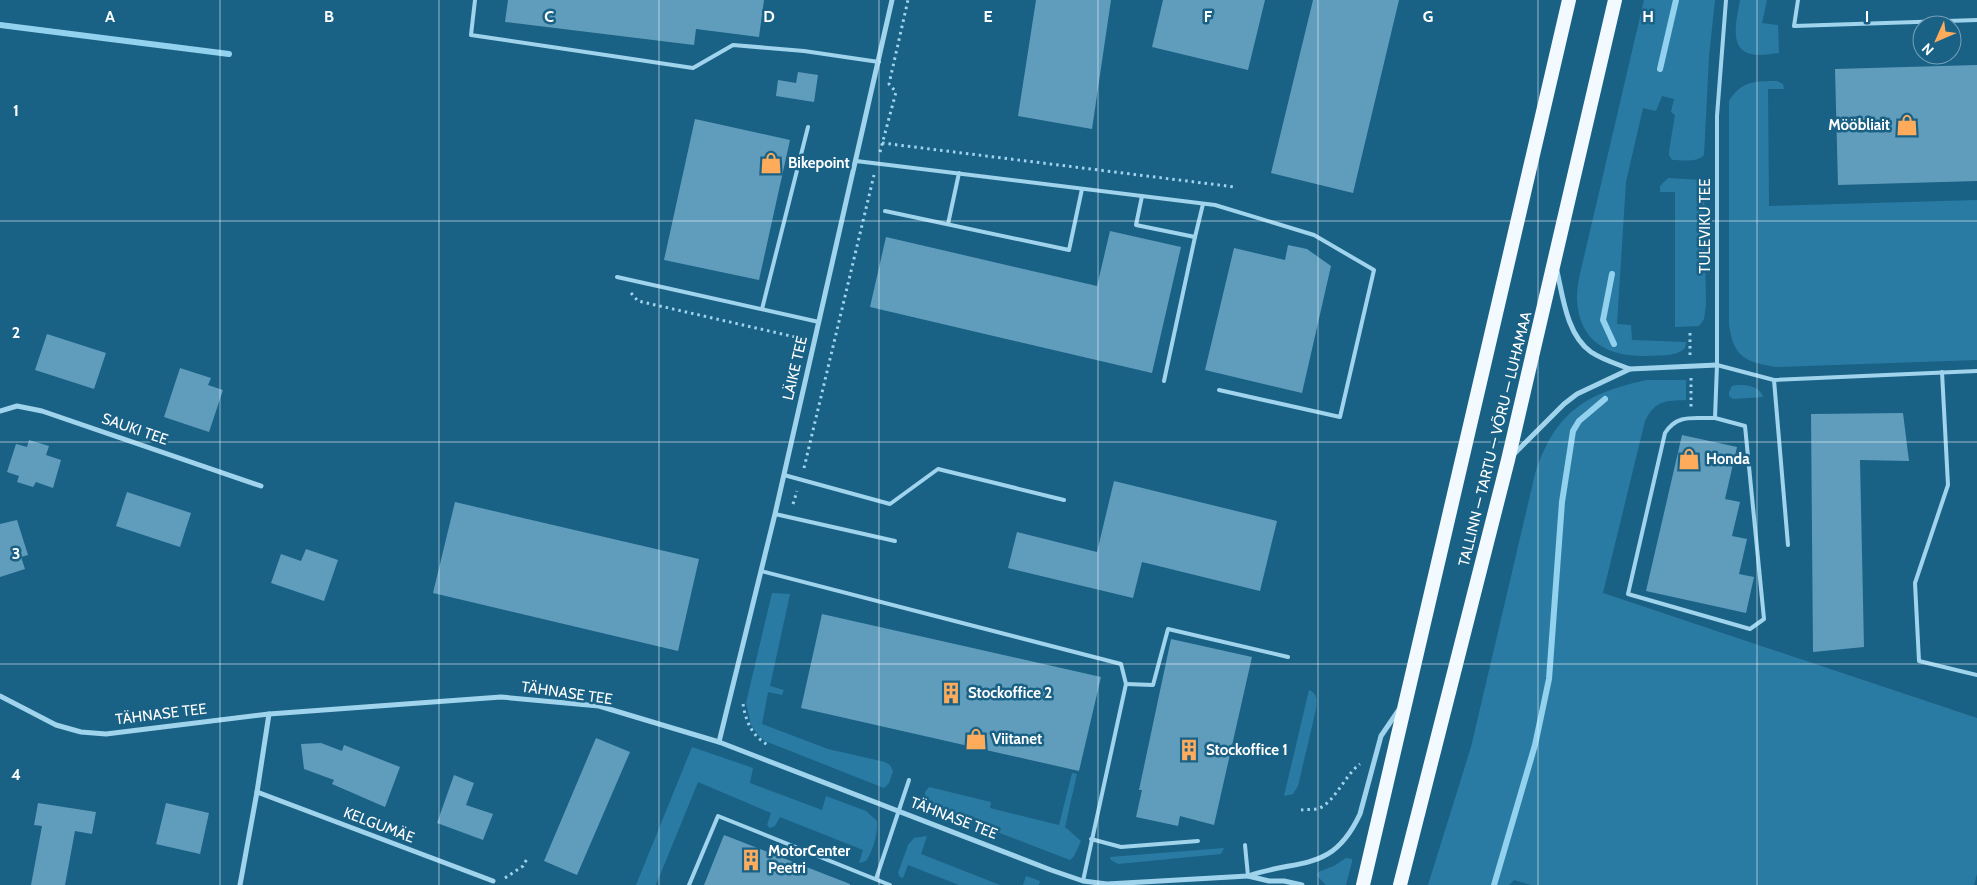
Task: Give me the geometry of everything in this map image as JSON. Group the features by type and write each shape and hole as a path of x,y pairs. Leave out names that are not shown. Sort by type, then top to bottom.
{"highway":[{"name":"TALLINN — TARTU — VÕRU — LUHAMAA","path":"1363,885 1569,0"},
{"name":"TALLINN — TARTU — VÕRU — LUHAMAA","path":"1400,885 1508,460 1615,0"}],"street":[{"name":"LÄIKE TEE","path":"719,742 775,514 892,0"},
{"path":"1554,262 1564,305 1580,342 1590,351 1630,369"},
{"path":"1508,460 1564,404 1577,394 1630,369 1717,365"},
{"name":"SAUKI TEE","path":"0,410 17,406 42,411 261,486"},
{"name":"TÄHNASE TEE","path":"0,696 56,725 81,732 106,734 269,714 501,697 599,706 719,742 1083,881 1107,884 1140,884 1248,876"},
{"path":"1248,876 1266,869 1301,865 1319,860 1338,847 1349,834 1360,814 1381,736 1405,702"},
{"path":"240,885 258,792 269,714"},
{"name":"KELGUMÄE","path":"258,792 492,881"},
{"path":"1248,876 1302,885"}],"lane":[{"path":"475,0 471,35 692,68 733,45 755,46 879,62"},
{"name":"TULEVIKU TEE","path":"1715,418 1717,365 1717,116 1726,0"},
{"path":"1798,0 1794,26 1977,20"},
{"path":"762,309 808,127"},
{"path":"856,161 1215,205 1314,236 1374,270 1340,417 1219,390"},
{"path":"948,224 959,173"},
{"path":"885,211 1069,250 1082,189"},
{"path":"1142,196 1136,225 1195,237"},
{"path":"1164,381 1203,204"},
{"path":"617,277 819,322"},
{"path":"1717,365 1774,380 1977,371"},
{"path":"1942,372 1948,485 1915,583 1919,661 1977,675"},
{"path":"1774,380 1788,544"},
{"path":"1715,418 1745,426 1764,619 1750,629 1628,594 1665,433 1671,424 1682,419 1715,418"},
{"path":"784,475 890,504 938,469 1064,500"},
{"path":"775,514 895,541"},
{"path":"761,571 1121,664 1126,684 1083,881"},
{"path":"1126,684 1153,685 1168,629 1288,657"},
{"path":"876,880 909,780"},
{"path":"689,885 718,816 890,885"},
{"path":"1091,839 1121,847 1198,841"},
{"path":"1245,845 1248,876"}],"path":[{"path":"788,517 807,460 877,163 896,92 889,84 908,0"},
{"path":"882,143 1235,187"},
{"path":"617,277 638,301 814,341"},
{"path":"742,703 751,730 758,739 775,748"},
{"path":"1301,810 1319,809 1328,802 1352,770 1377,751"},
{"path":"492,881 515,873 523,866 528,857"}],"shaded area":[{"path":"1644,0 1715,0 1709,56 1704,155 1693,160 1672,160 1669,151 1675,115 1671,112 1674,99 1662,96 1656,111 1643,108 1626,182 1617,324 1631,325 1632,340 1686,342 1685,348 1677,353 1668,355 1634,356 1609,350 1590,337 1583,327 1577,299 1581,270"},
{"path":"1740,0 1767,0 1762,23 1778,25 1779,53 1751,54 1739,46 1736,39 1736,22"},
{"path":"1777,81 1783,84 1784,89 1768,89 1769,206 1977,200 1977,360 1776,367 1756,363 1742,356 1737,351 1729,324 1729,101 1738,89 1744,86 1755,82"},
{"path":"1668,178 1701,180 1704,184 1706,305 1704,319 1699,326 1675,327 1675,192 1660,192 1660,186"},
{"path":"1647,380 1686,380 1686,400 1657,405 1645,421 1603,593 1977,718 1977,874 1974,885 1531,885 1514,880 1509,885 1428,885 1471,747 1535,474 1543,453 1552,435 1563,420 1590,399 1625,385"},
{"path":"1732,386 1756,388 1763,397 1733,399 1729,396 1729,392"},
{"path":"772,593 790,594 770,686 784,690 782,695 768,692 762,724 828,749 885,762 890,765 893,771 889,783 884,788 765,741 751,725 746,703"},
{"path":"1309,690 1315,695 1317,700 1316,709 1298,786 1293,794 1284,796"},
{"path":"692,747 753,768 750,783 822,810 826,796 866,811 877,821 876,836 869,857 866,861 859,863 863,850 780,817 775,826 770,828 767,825 771,813 698,782 656,885 636,885"},
{"path":"1072,773 1077,774 1065,827 1081,841 1070,860 925,803 925,792 929,787 991,802 990,808 1059,825"},
{"path":"927,836 921,854 1000,885 959,885 908,865 903,878 900,877 898,873 908,845 914,838"},
{"path":"1224,848 1221,854 1118,864 1111,860 1110,857"},
{"path":"1346,858 1352,859 1352,862 1346,885 1326,885 1317,876 1318,872 1334,866"},
{"path":"1026,876 1040,881 1039,885 1023,885"}],"building":[{"path":"508,0 764,0 759,37 696,29 694,45 505,22"},
{"path":"1036,0 1111,0 1092,129 1018,116"},
{"path":"1163,0 1265,0 1248,70 1152,47"},
{"path":"1313,0 1399,0 1353,193 1271,173"},
{"name":"Mööbliait","path":"1977,65 1977,181 1838,185 1835,69"},
{"path":"798,72 818,75 814,102 776,96 778,80 796,83"},
{"path":"695,119 790,140 759,280 664,260"},
{"path":"1110,231 1181,247 1152,373 870,307 886,237 1097,286"},
{"path":"1288,245 1307,249 1331,266 1302,393 1205,370 1234,248 1285,260"},
{"path":"47,334 106,353 94,389 35,370"},
{"path":"180,368 211,378 208,385 223,390 209,432 164,417"},
{"path":"1903,413 1909,461 1860,460 1864,647 1813,652 1811,414"},
{"path":"1682,435 1737,447 1725,499 1740,502 1732,536 1747,539 1739,574 1754,577 1746,613 1646,591"},
{"path":"29,440 49,446 46,455 61,460 53,488 36,482 33,487 17,482 19,476 7,472 16,444 27,447"},
{"path":"1114,481 1277,521 1260,591 1142,562 1133,598 1008,568 1017,532 1097,552"},
{"path":"127,492 191,513 180,547 116,526"},
{"path":"455,502 699,559 678,651 433,593"},
{"path":"17,520 28,555 21,557 25,569 0,577 0,524"},
{"path":"306,549 338,560 324,601 271,583 281,554 301,561"},
{"name":"Stockoffice 2","path":"822,614 1101,677 1079,771 801,708"},
{"name":"Stockoffice 1","path":"1171,639 1252,657 1214,825 1180,816 1178,826 1136,817 1142,790 1139,790"},
{"path":"596,738 630,752 577,875 544,861"},
{"path":"321,743 342,751 344,745 400,767 385,807 332,784 334,780 304,769 301,744"},
{"path":"454,775 474,783 466,805 493,814 483,840 437,823"},
{"path":"38,803 96,812 92,834 75,831 65,885 31,885 42,826 34,825"},
{"path":"166,803 209,813 200,854 156,844"},
{"name":"MotorCenter Peetri","path":"724,835 850,884 850,885 704,885"}],"waterway":[{"path":"1660,69 1676,0"},
{"path":"0,25 229,54"},
{"path":"1612,274 1603,320 1614,344"},
{"path":"1494,885 1535,745 1549,679 1562,502 1573,431 1579,421 1605,399"}],"place":[{"name":"Mööbliait","path":"1907,125"},
{"name":"Bikepoint","path":"771,163"},
{"name":"Honda","path":"1689,459"},
{"name":"Stockoffice 2","path":"951,693"},
{"name":"Viitanet","path":"976,739"},
{"name":"Stockoffice 1","path":"1189,750"},
{"name":"MotorCenter Peetri","path":"751,860"}]}
